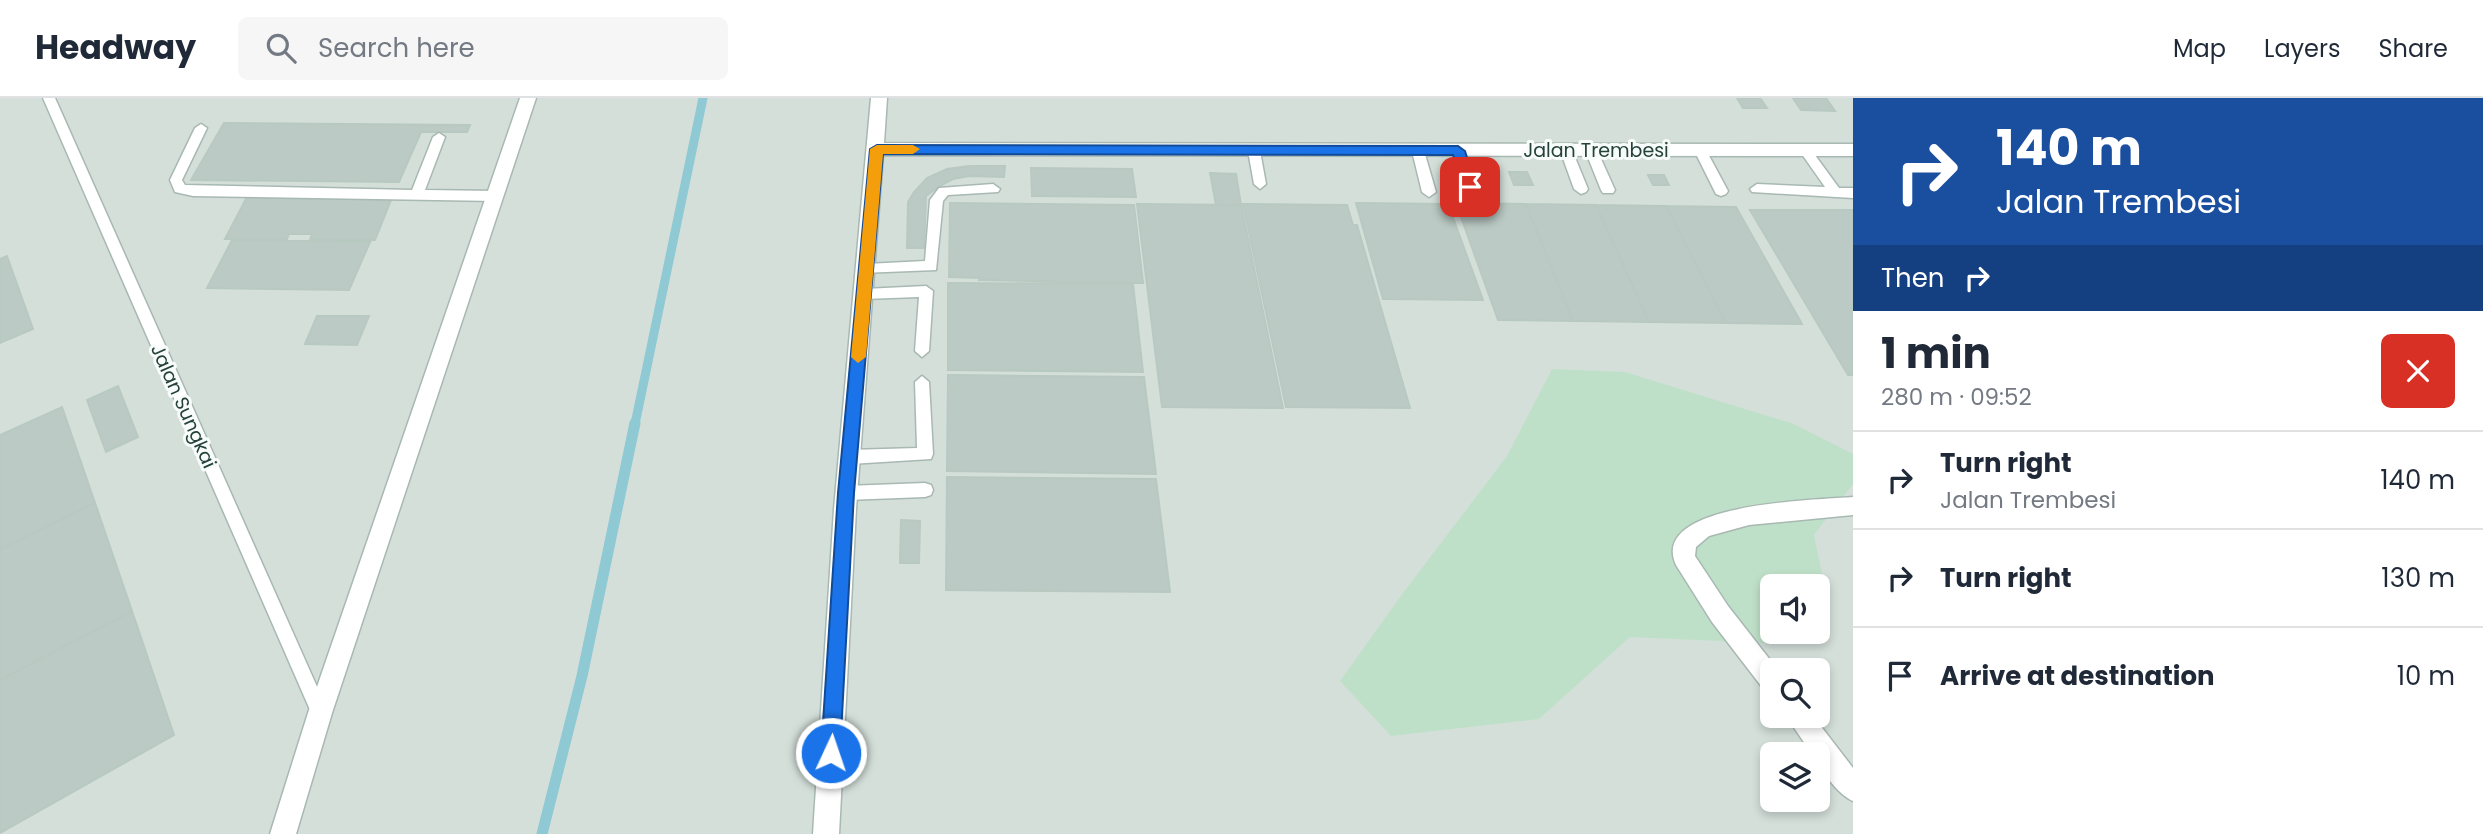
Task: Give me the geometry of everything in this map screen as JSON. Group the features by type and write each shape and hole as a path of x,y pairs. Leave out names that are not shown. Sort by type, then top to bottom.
{"street":[{"path":"283,834 320,713 528,98"},
{"path":"826,834 846,493 877,149 879,98"},
{"name":"Jalan Trembesi","path":"877,149 1853,150"},
{"path":"1760,666 1720,614 1684,558 1686,542 1703,528 1749,516 1853,506"},
{"path":"1807,728 1853,788"}],"lane":[{"name":"Jalan Sungkai","path":"49,98 320,713"},
{"path":"201,128 176,180 180,189 496,196"},
{"path":"417,194 439,137"},
{"path":"1254,150 1259,184"},
{"path":"1566,150 1581,189"},
{"path":"1591,150 1608,190"},
{"path":"1700,150 1721,191"},
{"path":"1805,150 1835,192"},
{"path":"1418,151 1429,192"},
{"path":"1458,151 1470,187"},
{"path":"1757,189 1853,192"},
{"path":"866,269 932,266 937,200 944,191 993,190"},
{"path":"864,294 926,291 922,351"},
{"path":"850,457 925,454 922,382"},
{"path":"846,493 925,489"}],"shaded area":[{"path":"0,98 1853,98 1853,834 0,834"}],"green space":[{"path":"1552,369 1625,372 1794,424 1853,454 1853,484 1814,535 1822,574 1760,574 1760,643 1630,637 1539,719 1391,736 1340,681 1507,456"}],"building":[{"path":"1737,98 1760,98 1767,108 1743,108"},
{"path":"1793,98 1826,98 1835,111 1801,110"},
{"path":"224,123 470,125 467,132 421,132 399,182 191,180"},
{"path":"1005,166 1004,177 969,176 953,179 938,187 926,196 924,248 907,248 908,202 914,192 927,178 947,169"},
{"path":"1031,168 1132,169 1136,197 1032,196"},
{"path":"1509,172 1527,172 1533,185 1514,185"},
{"path":"1210,173 1236,174 1241,205 1216,205"},
{"path":"1648,175 1664,175 1669,185 1653,185"},
{"path":"248,195 393,195 375,240 310,240 312,234 289,234 287,239 225,239"},
{"path":"950,203 1134,205 1143,283 949,277"},
{"path":"1356,203 1448,204 1483,300 1383,299"},
{"path":"1456,203 1526,204 1573,321 1498,320"},
{"path":"1137,204 1241,205 1283,408 1162,407"},
{"path":"1243,204 1347,205 1353,225 1357,225 1410,408 1286,407"},
{"path":"1526,204 1596,205 1649,322 1573,321"},
{"path":"1596,205 1666,206 1726,323 1649,322"},
{"path":"1666,206 1736,207 1802,324 1726,323"},
{"path":"1750,210 1853,210 1853,375 1848,375"},
{"path":"232,240 370,242 349,290 207,288"},
{"path":"7,256 33,329 0,343 0,259"},
{"path":"948,283 1133,284 1143,372 948,370"},
{"path":"317,316 369,316 357,345 305,344"},
{"path":"948,375 1144,377 1156,474 947,471"},
{"path":"118,386 138,437 106,452 87,400"},
{"path":"62,407 95,503 0,549 0,435"},
{"path":"947,477 1156,479 1170,592 946,590"},
{"path":"95,503 132,611 0,680 0,549"},
{"path":"901,520 920,521 919,563 900,563"},
{"path":"132,611 174,735 0,833 0,680"}],"waterway":[{"path":"635,424 703,98"},
{"path":"542,834 582,676 635,423"}],"slow traffic":[{"path":"858,357 877,149 913,149"}],"route":[{"path":"831,753 846,493 877,149 1458,151 1470,187"}]}
